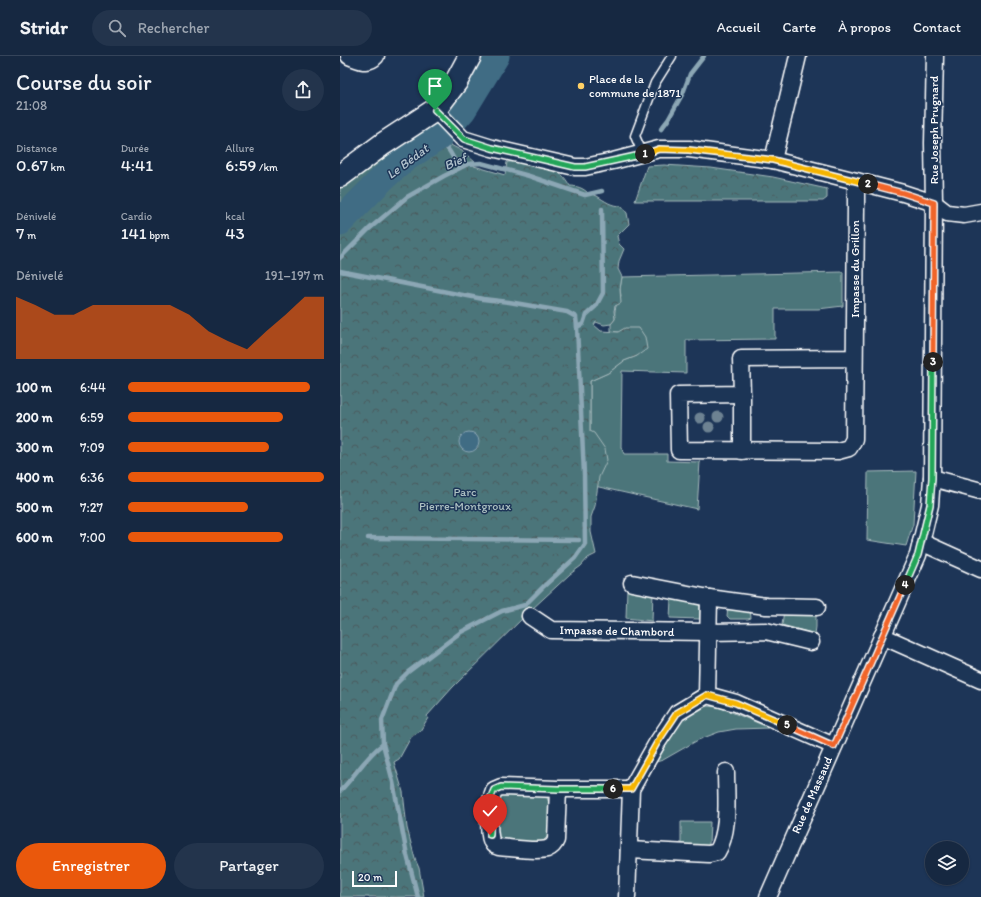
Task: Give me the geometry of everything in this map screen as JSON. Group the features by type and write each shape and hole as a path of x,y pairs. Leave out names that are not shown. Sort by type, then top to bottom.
{"street":[{"path":"349,56 364,62 374,59 376,56"},
{"path":"340,176 383,144 438,114 470,56"},
{"path":"773,160 798,56"},
{"name":"Rue Joseph Prugnard","path":"934,203 932,143 935,56"},
{"path":"438,114 464,139 492,148 575,167 585,167 645,154 659,149 689,150 773,160 903,193 934,203 947,213 964,215 981,212"},
{"name":"Impasse du Grillon","path":"742,394 678,395 679,450 838,451 849,448 854,439 856,181"},
{"name":"Rue de Massaud","path":"768,897 918,555 930,505 932,478 934,203"},
{"path":"742,451 741,360 854,358"},
{"path":"932,478 981,491"},
{"path":"921,542 981,568"},
{"path":"632,583 709,598 766,606 817,607"},
{"path":"707,695 709,598"},
{"name":"Impasse de Chambord","path":"530,616 551,630 709,632 766,631 811,642"},
{"path":"882,636 981,680"},
{"path":"627,897 631,789 657,743 677,713 707,695 736,703 834,746"},
{"path":"629,850 709,854 717,852 721,846 726,819 726,772"},
{"path":"558,789 556,840 554,845 540,850 499,847 493,844 490,835 491,797 494,790 501,787 631,789"}],"lane":[{"path":"645,154 635,136 655,83 672,56"}],"green space":[{"name":"Parc Pierre-Montgroux","path":"433,117 442,126 447,143 462,151 475,162 474,166 505,175 507,162 525,163 547,168 561,174 570,186 575,186 589,194 596,195 611,204 621,206 627,213 629,224 617,236 619,244 624,249 619,261 618,269 622,277 620,289 621,303 615,306 615,319 611,324 604,325 596,322 594,325 601,331 618,332 625,328 639,328 645,337 647,349 637,356 624,361 608,373 590,381 590,431 594,433 605,449 607,460 599,477 595,506 591,517 591,532 596,554 588,558 531,610 453,687 427,716 428,718 420,731 411,737 399,759 394,762 403,792 407,828 415,859 419,868 424,897 340,897 340,186"},
{"path":"664,165 711,168 773,177 827,189 827,198 823,201 635,201 647,166"},
{"path":"843,272 843,306 818,309 775,309 775,339 686,340 686,373 622,371 621,447 624,454 667,454 667,461 700,462 697,509 590,485 590,381 608,373 624,361 637,356 618,332 611,331 611,324 615,319 616,307 621,296 620,289 622,277"},
{"path":"916,471 913,524 906,546 867,540 868,472"},
{"path":"627,588 653,592 652,621 626,618"},
{"path":"671,599 700,602 700,619 670,618"},
{"path":"728,606 750,609 751,618 730,619 727,616"},
{"path":"784,610 816,615 815,634 782,625"},
{"path":"705,706 719,707 770,728 736,729 719,732 698,740 663,760 656,762 686,715"},
{"path":"503,795 546,795 549,803 549,835 541,843 502,841 498,837 498,802"},
{"path":"681,822 710,822 709,844 707,846 684,846 681,843"}],"water":[{"path":"465,432 473,432 479,438 479,446 473,452 465,452 459,446 459,438"}],"waterway":[{"name":"Le Bédat","path":"340,222 383,178 406,158 439,137 463,110 496,56"},
{"name":"Bief","path":"661,129 668,120 683,93 690,74 704,56"},
{"path":"439,137 459,168"},
{"name":"Bief","path":"340,258 369,229 407,197 468,164 481,163 529,176 585,195 602,191"},
{"path":"418,897 407,855 393,782 383,744 382,720 396,684 408,672 461,632 502,611 525,605 575,558 585,544 584,474 577,327 583,324 586,315 596,306 603,293 602,209"},
{"name":"Bief","path":"340,271 483,299 567,312 576,317 577,327"},
{"path":"368,538 579,540"},
{"path":"340,791 371,754 383,744"}],"place":[{"name":"Place de la commune de 1871","path":"581,86"}],"route":[{"path":"435,110 464,139 492,148 575,167 585,167 645,154 659,149 689,150 773,160 903,193 934,203 932,239 932,478 930,505 918,555 834,746 736,703 707,695 677,713 657,743 631,789 501,787 494,790 491,797 490,835"}]}
